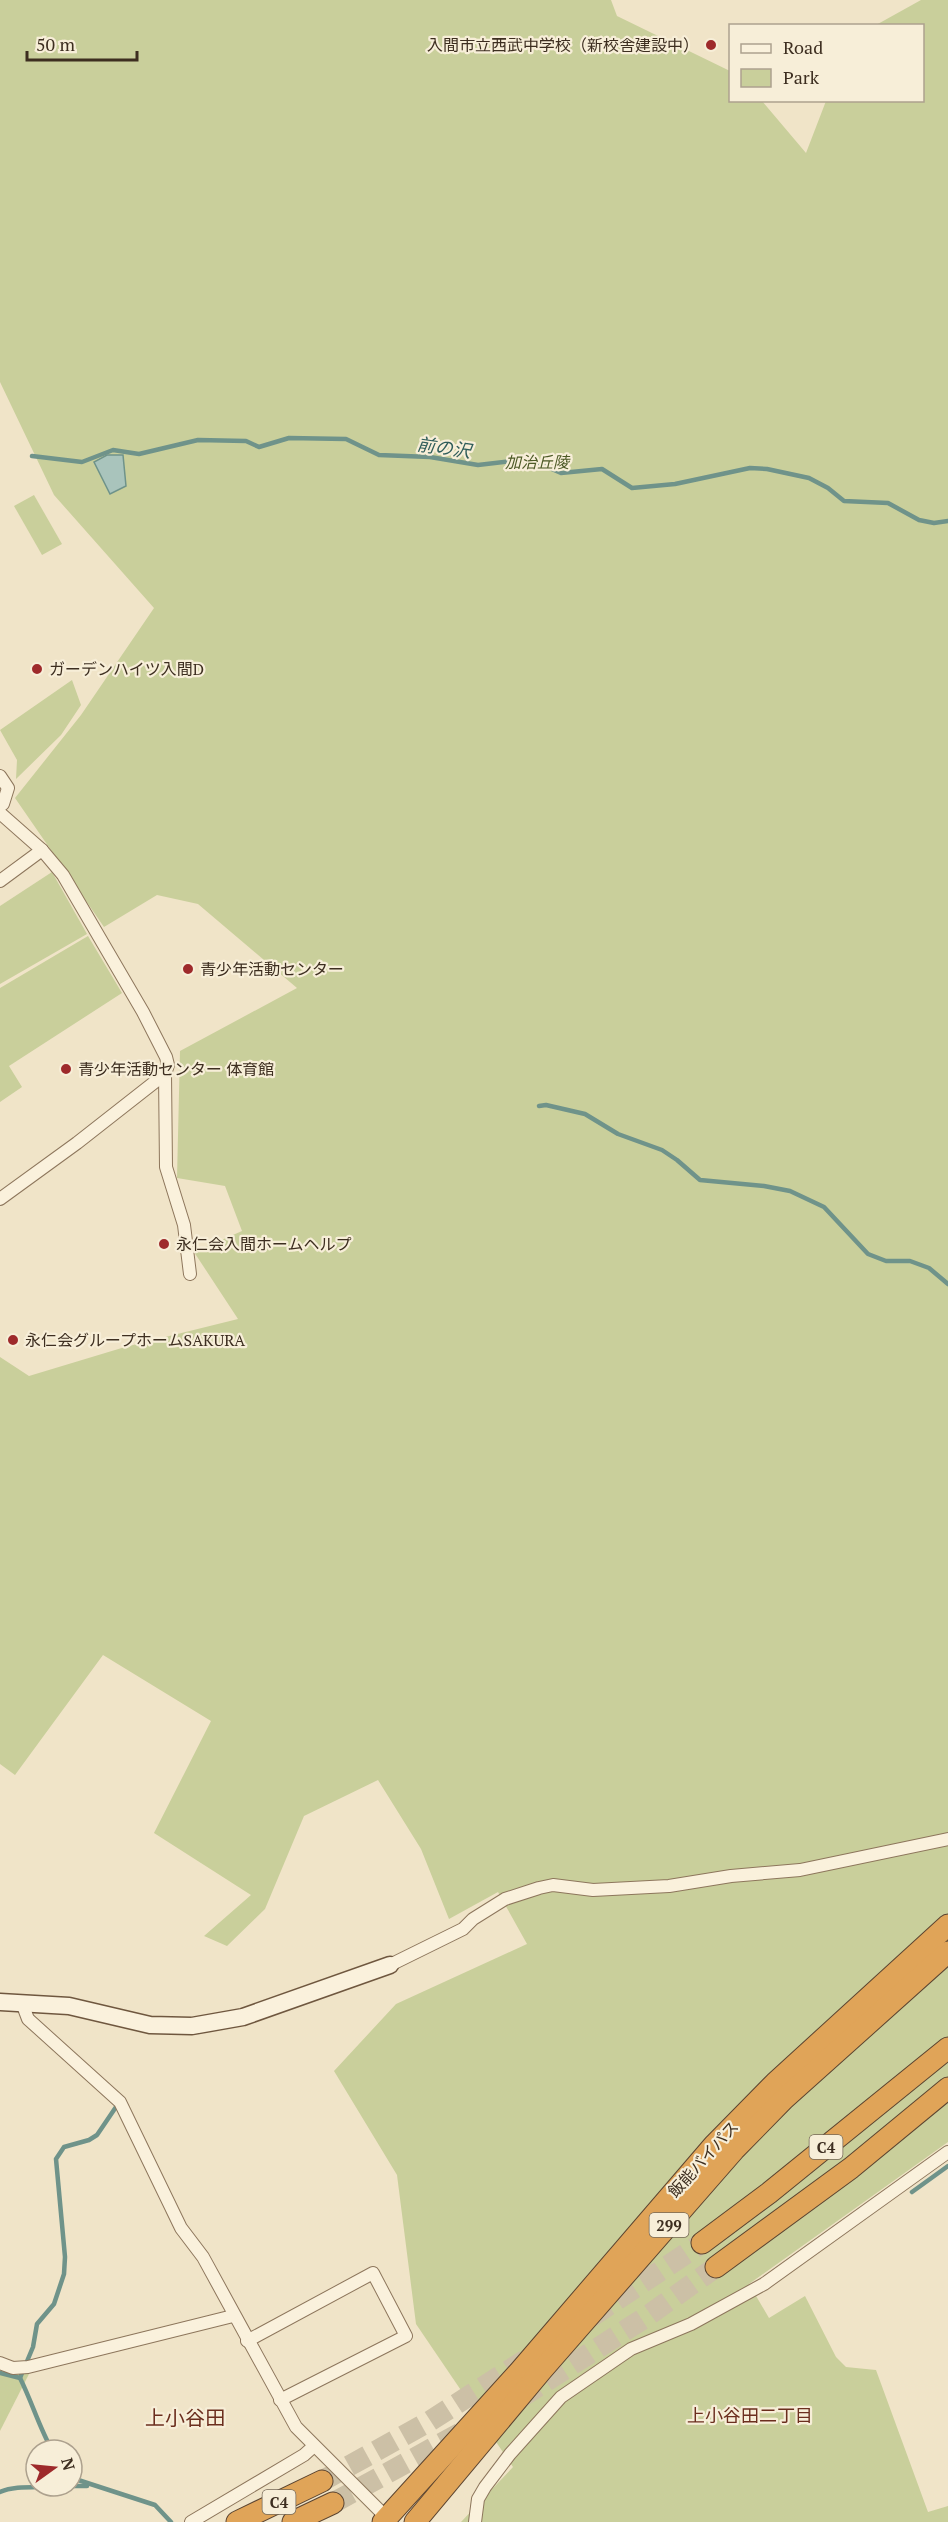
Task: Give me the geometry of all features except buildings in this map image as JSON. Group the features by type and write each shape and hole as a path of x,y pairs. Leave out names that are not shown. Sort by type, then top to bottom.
{"highway":[{"name":"飯能バイパス","path":"387,2521 519,2372 714,2145 774,2083 948,1925"},
{"name":"飯能バイパス","path":"415,2522 542,2370 734,2151 784,2099 948,1952"},
{"name":"C4","path":"702,2243 769,2193 948,2048"},
{"name":"C4","path":"716,2267 851,2168 948,2088"},
{"name":"C4","path":"237,2522 322,2481"},
{"name":"C4","path":"293,2522 333,2503"}],"street":[{"path":"0,776 8,788 3,804 0,806"},
{"path":"0,813 42,850 63,875 143,1012 166,1057 168,1065 165,1074 166,1167 184,1225 190,1274"},
{"path":"0,881 42,850"},
{"path":"0,1199 77,1143 165,1074"},
{"path":"0,2002 69,2006 150,2025 192,2026 243,2017 390,1965 456,1934 473,1919 505,1899 539,1888 553,1885 593,1890 669,1886 731,1876 800,1870 948,1839"},
{"path":"22,2002 28,2019 120,2102 182,2228 203,2257 233,2316 296,2427 387,2521"},
{"path":"475,2522 478,2499 485,2487 510,2454 561,2397 631,2349 691,2324 764,2284 948,2152"},
{"path":"248,2341 373,2274 406,2336 280,2400"},
{"path":"0,2363 13,2368 28,2367 233,2316"},
{"path":"191,2522 304,2455 314,2446"}],"green space":[{"name":"加治丘陵","path":"0,0 611,0 617,16 729,71 729,102 763,102 806,153 826,102 924,102 924,24 878,24 921,0 948,0 948,2142 749,2284 769,2318 805,2296 836,2357 846,2367 876,2370 928,2512 948,2506 948,2522 461,2522 513,2467 416,2324 397,2175 334,2071 396,2004 527,1944 498,1892 449,1919 421,1849 378,1780 304,1816 265,1909 227,1946 204,1936 251,1895 154,1833 211,1721 103,1655 15,1775 0,1764 0,1357 29,1376 125,1347 238,1319 194,1252 242,1231 225,1186 177,1178 180,1051 297,988 198,904 157,895 104,927 15,798 81,715 154,608 54,495 0,382"},
{"path":"34,495 62,544 42,555 14,506"},
{"path":"72,680 81,705 61,735 16,779 17,760 0,730"},
{"path":"52,872 87,934 0,984 0,906"},
{"path":"88,936 122,993 9,1066 22,1087 0,1102 0,988"},
{"path":"0,2367 29,2374 0,2431"}],"water":[{"path":"107,455 123,455 126,486 110,494 94,462"}],"waterway":[{"name":"前の沢","path":"32,456 82,462 113,450 139,454 198,440 246,441 259,447 289,438 346,439 379,455 430,457 478,465 529,459 561,473 602,469 632,488 675,484 750,468 767,469 809,478 828,488 844,501 888,503 919,520 934,523 948,521"},
{"path":"539,1106 546,1105 585,1114 618,1134 662,1150 700,1180 764,1186 790,1191 824,1207 868,1254 886,1261 910,1261 929,1268 948,1284"},
{"path":"20,2378 33,2347 37,2324 54,2304 64,2274 65,2257 56,2159 64,2147 89,2140 97,2135 118,2104"},
{"path":"912,2192 948,2166"},
{"path":"0,2373 20,2378 46,2438"},
{"path":"84,2482 155,2505 171,2522"},
{"path":"0,2492 24,2488"}],"tunnel":[{"path":"591,2317 702,2243"},
{"path":"520,2398 646,2317 716,2267"},
{"path":"322,2481 430,2421 525,2360"},
{"path":"333,2503 462,2432"}],"place":[{"name":"入間市立西武中学校（新校舎建設中）","path":"711,45"},
{"name":"ガーデンハイツ入間D","path":"37,669"},
{"name":"青少年活動センター","path":"188,969"},
{"name":"青少年活動センター 体育館","path":"66,1069"},
{"name":"永仁会入間ホームヘルプ","path":"164,1244"},
{"name":"永仁会グループホームSAKURA","path":"13,1340"}],"district":[{"name":"上小谷田二丁目","path":"750,2415"},
{"name":"上小谷田","path":"185,2417"}]}
